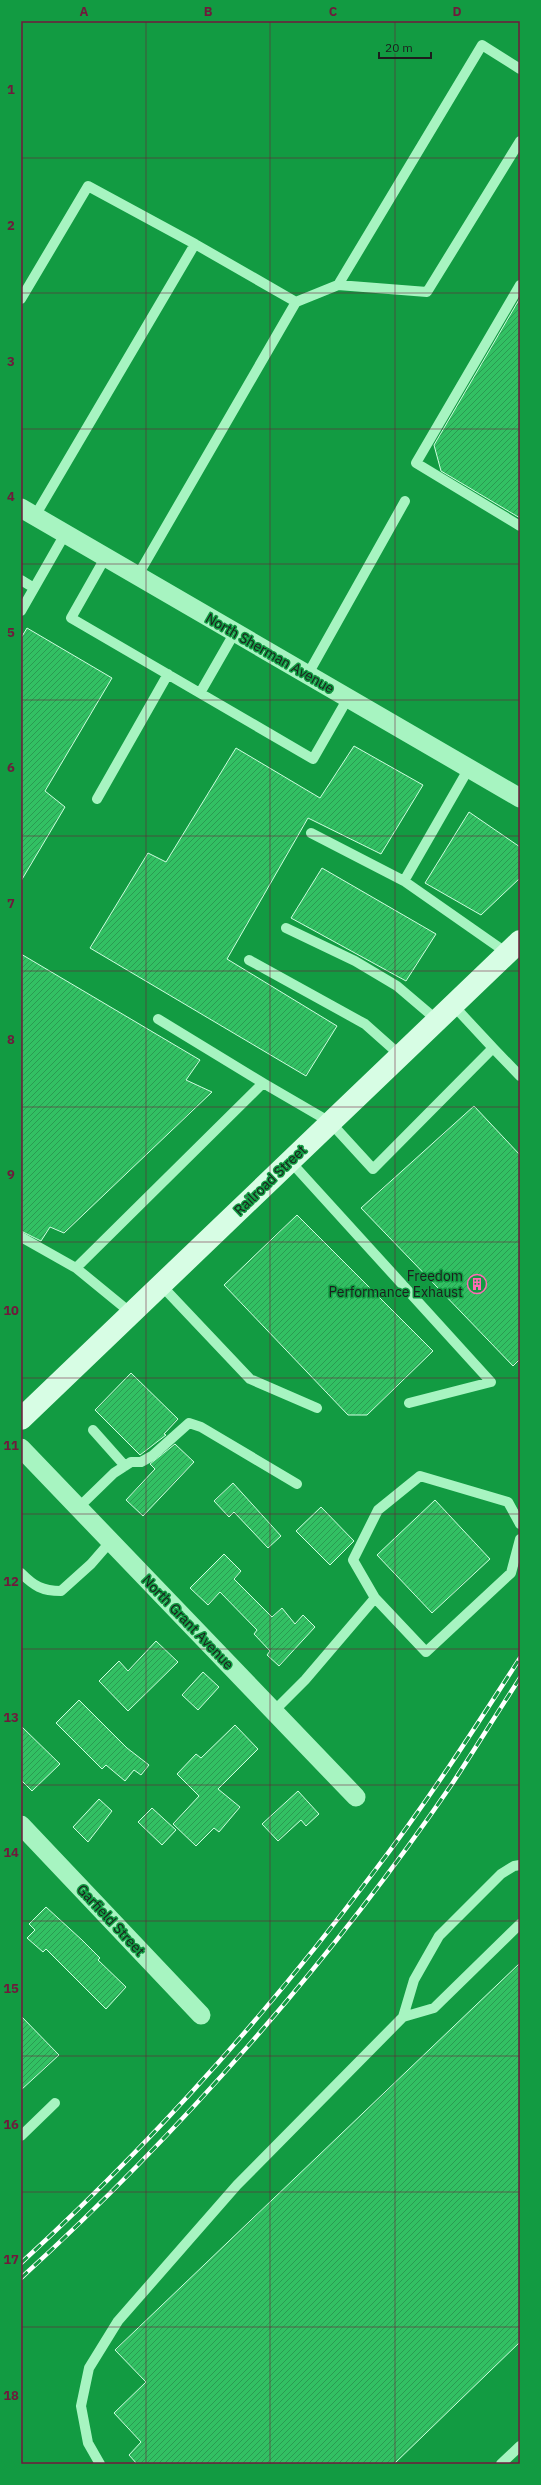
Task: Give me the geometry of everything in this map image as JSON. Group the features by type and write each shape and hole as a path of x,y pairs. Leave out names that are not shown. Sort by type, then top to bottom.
{"main road":[{"name":"Railroad Street","path":"21,1419 514,947"}],"street":[{"name":"North Sherman Avenue","path":"28,512 520,798"},
{"name":"North Grant Avenue","path":"21,1448 356,1796"},
{"name":"Garfield Street","path":"21,1825 200,2015"}],"lane":[{"path":"338,285 482,45 520,69"},
{"path":"138,576 296,302 338,285 427,292 520,141"},
{"path":"21,299 88,186 195,244 296,302"},
{"path":"28,512 195,244"},
{"path":"520,285 416,464 520,526"},
{"path":"308,674 405,501"},
{"path":"21,611 65,534"},
{"path":"105,558 71,618 314,759 348,698"},
{"path":"21,580 34,588"},
{"path":"200,693 235,632"},
{"path":"97,799 168,674"},
{"path":"404,881 469,768"},
{"path":"311,833 404,881 514,947"},
{"path":"286,928 355,962 397,986 437,1020"},
{"path":"249,960 365,1024 400,1056"},
{"path":"453,1005 520,1076"},
{"path":"158,1019 330,1122 373,1169 493,1048"},
{"path":"76,1268 263,1083"},
{"path":"290,1161 491,1382 409,1403"},
{"path":"21,1237 76,1268 131,1313"},
{"path":"161,1284 250,1380 318,1408"},
{"path":"78,1508 114,1473 131,1462 142,1462 152,1456 189,1423 201,1427 297,1484"},
{"path":"94,1430 125,1466"},
{"path":"520,1524 508,1502 420,1476 378,1510 354,1560 375,1598 426,1652 511,1573 520,1539"},
{"path":"21,1573 34,1586 46,1591 61,1591 91,1564 111,1541"},
{"path":"274,1712 305,1680 375,1598"},
{"path":"100,2464 88,2443 81,2406 89,2368 118,2321 237,2185 403,2017 414,1980 439,1936 501,1874 514,1866 520,1865"},
{"path":"403,2017 434,2008 520,1924"},
{"path":"21,2136 55,2103"},
{"path":"501,2464 520,2446"}],"building":[{"path":"520,298 520,518 441,471 434,445"},
{"path":"27,628 112,678 45,791 65,807 21,881 21,638"},
{"path":"354,746 423,785 381,854 308,818 227,959 337,1026 306,1076 90,948 148,853 166,862 236,748 320,798"},
{"path":"469,812 520,847 520,878 481,915 425,883"},
{"path":"322,868 436,934 406,981 291,918"},
{"path":"21,954 200,1060 186,1080 212,1092 64,1233 50,1227 41,1241 21,1231"},
{"name":"Freedom Performance Exhaust","path":"474,1106 520,1155 520,1359 513,1366 361,1208"},
{"path":"297,1215 433,1351 367,1415 348,1415 224,1285"},
{"path":"131,1373 178,1419 164,1434 166,1435 140,1455 95,1410"},
{"path":"175,1444 194,1462 143,1516 126,1500 155,1469 150,1464"},
{"path":"233,1483 281,1536 268,1548 234,1512 229,1517 214,1501"},
{"path":"435,1500 490,1559 432,1613 377,1555"},
{"path":"321,1507 354,1541 330,1565 296,1531"},
{"path":"224,1554 241,1571 234,1579 272,1617 282,1608 295,1624 303,1615 315,1627 279,1666 267,1655 270,1651 254,1634 257,1630 220,1592 208,1605 190,1588"},
{"path":"156,1641 178,1662 128,1711 99,1681 119,1661 128,1671"},
{"path":"203,1672 219,1687 198,1710 182,1695"},
{"path":"79,1700 127,1748 149,1765 141,1775 134,1770 125,1781 106,1765 102,1769 56,1723"},
{"path":"235,1725 258,1749 218,1789 240,1807 219,1832 214,1828 196,1846 173,1824 199,1796 177,1774 196,1754 201,1758"},
{"path":"21,1726 60,1764 32,1791 21,1780"},
{"path":"298,1791 319,1814 306,1826 301,1820 278,1841 262,1824"},
{"path":"99,1799 112,1811 88,1842 73,1827"},
{"path":"152,1808 176,1830 162,1845 138,1822"},
{"path":"46,1907 100,1958 98,1960 126,1987 106,2009 46,1949 43,1952 27,1938 35,1930 29,1924"},
{"path":"520,1963 520,2342 394,2464 137,2464 129,2455 141,2442 114,2413 146,2382 115,2350"},
{"path":"21,2016 59,2055 21,2090"}],"railway":[{"path":"21,2263 116,2172 161,2125 206,2076 292,1976 412,1821 520,1658"},
{"path":"21,2278 80,2223 195,2105 304,1980 356,1916 405,1850 452,1784 520,1678"}],"place":[{"name":"Freedom Performance Exhaust","path":"477,1284"}]}
